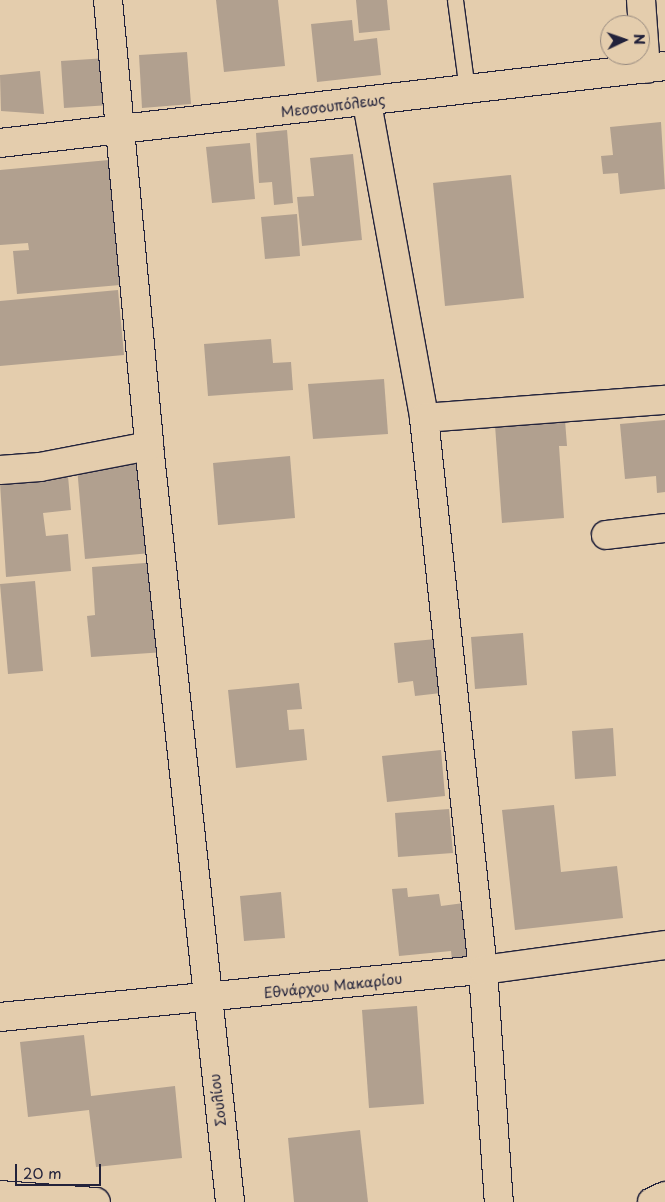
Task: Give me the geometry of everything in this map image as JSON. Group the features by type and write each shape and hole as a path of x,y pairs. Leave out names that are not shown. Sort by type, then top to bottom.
{"street":[{"name":"Σουλίου","path":"108,0 122,131 148,446 206,998 230,1202"},
{"path":"641,0 656,68"},
{"name":"Μεσσουπόλεως","path":"0,143 122,131 656,68"},
{"path":"366,102 424,418 483,970 499,1202"},
{"path":"424,418 665,400"},
{"path":"0,470 40,467 148,446"},
{"path":"606,534 665,528"},
{"name":"Εθνάρχου Μακαρίου","path":"0,1017 483,970 665,945"},
{"path":"0,1195 96,1202"},
{"path":"652,1202 665,1196"}],"lane":[{"path":"455,0 467,90"}],"building":[{"path":"216,0 278,0 285,66 224,72"},
{"path":"356,0 387,0 390,30 359,33"},
{"path":"352,20 354,41 377,38 381,75 317,82 311,24"},
{"path":"187,52 191,104 142,108 139,55"},
{"path":"107,58 110,105 64,108 61,61"},
{"path":"40,71 44,114 1,111 0,75"},
{"path":"661,122 665,189 620,194 618,173 603,174 601,156 613,155 610,127"},
{"path":"287,130 293,203 274,205 272,182 259,183 256,133"},
{"path":"250,143 255,199 212,203 206,147"},
{"path":"353,154 362,240 302,246 297,197 314,196 310,158"},
{"path":"109,160 120,285 17,294 13,251 29,250 28,243 0,245 0,170"},
{"path":"511,175 524,298 445,306 433,183"},
{"path":"297,214 300,256 265,259 261,217"},
{"path":"118,290 124,355 0,366 0,301"},
{"path":"271,339 273,363 291,362 293,390 208,396 204,344"},
{"path":"384,379 388,434 313,439 308,384"},
{"path":"565,420 567,446 559,446 564,518 502,523 495,425"},
{"path":"665,420 665,492 657,493 656,476 625,479 620,424"},
{"path":"290,456 295,518 218,525 213,463"},
{"path":"143,461 151,553 85,559 77,467"},
{"path":"68,476 71,510 43,513 46,536 68,534 71,571 6,577 0,483"},
{"path":"158,562 165,652 91,657 87,616 95,615 92,567"},
{"path":"35,581 43,671 8,674 0,584"},
{"path":"523,633 527,685 475,689 471,637"},
{"path":"436,639 441,693 415,696 413,681 398,683 394,643"},
{"path":"299,683 302,709 287,710 289,730 304,729 307,760 236,768 228,690"},
{"path":"613,728 616,776 575,779 572,731"},
{"path":"441,750 445,796 387,802 382,756"},
{"path":"554,805 561,872 617,866 623,918 515,930 502,810"},
{"path":"449,809 453,853 398,857 395,813"},
{"path":"407,888 408,897 439,894 441,906 464,903 469,958 452,960 451,951 399,956 392,889"},
{"path":"281,892 285,938 244,941 240,896"},
{"path":"417,1006 424,1104 369,1108 362,1010"},
{"path":"84,1035 91,1096 175,1086 182,1158 96,1167 89,1110 28,1117 20,1042"},
{"path":"360,1130 368,1202 294,1202 288,1138"}]}
